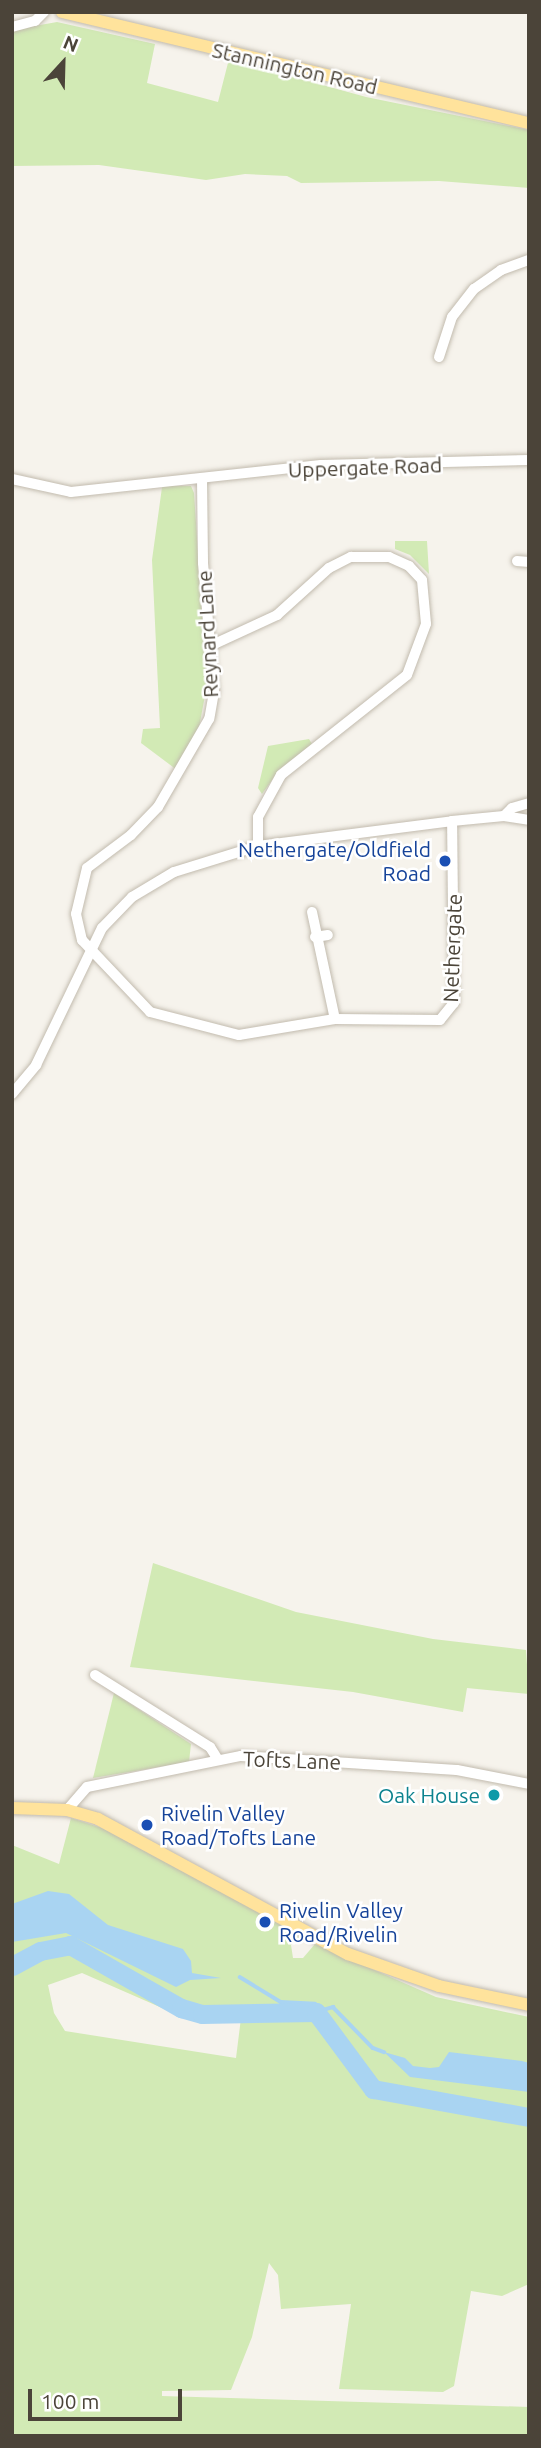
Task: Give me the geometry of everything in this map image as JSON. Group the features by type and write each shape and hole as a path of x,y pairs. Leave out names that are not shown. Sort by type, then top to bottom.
{"main road":[{"name":"Stannington Road","path":"62,12 529,123"},
{"path":"12,1808 66,1810 121,1830 348,1954 439,1986 529,2005"}],"street":[{"path":"12,27 35,21 44,12"},
{"path":"439,357 452,317 463,300 490,277 529,260"},
{"name":"Uppergate Road","path":"12,479 71,492 321,465 529,460"},
{"name":"Reynard Lane","path":"88,948 77,926 82,879 96,860 145,822 188,762 212,706 202,479"},
{"path":"210,646 277,615 329,568 351,557 390,557 409,566 422,580 426,624 407,675 281,775 258,817 258,846"},
{"path":"517,561 529,562"},
{"path":"504,816 512,808 529,803"},
{"path":"12,1094 36,1065 88,948 115,913 152,884 198,861 258,846 504,816 529,820"},
{"name":"Nethergate","path":"88,948 137,1002 158,1015 250,1036 335,1019 428,1023 451,1012 455,961 452,821"},
{"path":"312,912 335,1019"},
{"path":"316,937 328,935"},
{"path":"95,1675 210,1747 218,1760"},
{"name":"Tofts Lane","path":"66,1810 87,1787 218,1760 252,1756 457,1770 529,1784"}],"green space":[{"path":"57,22 155,44 147,83 218,102 229,59 366,97 529,130 529,188 439,181 301,183 287,176 245,174 206,180 99,165 12,166 12,30"},
{"path":"163,480 172,486 191,486 194,493 207,685 198,733 177,770 141,743 143,729 160,728 152,560"},
{"path":"395,541 427,541 429,574 410,555 395,549"},
{"path":"309,739 312,744 280,769 262,794 258,788 268,746"},
{"path":"153,1563 296,1612 433,1639 526,1650 529,1694 467,1688 463,1712 353,1692 130,1667"},
{"path":"114,1693 191,1744 189,1762 93,1778"},
{"path":"71,1818 102,1828 296,1933 300,1940 291,1945 293,1958 303,1958 315,1944 436,1997 529,2017 529,2284 502,2296 471,2291 454,2386 443,2392 339,2389 351,2304 281,2309 278,2275 269,2263 252,2337 231,2390 162,2391 162,2396 529,2407 529,2436 12,2436 12,1845 59,1864","holes":["82,1973 185,2018 241,2018 236,2058 65,2031 54,2013 48,1985"]}],"water":[{"path":"48,1891 69,1894 108,1925 183,1949 191,1961 192,1973 221,1978 190,1980 176,1987 66,1933 12,1942 12,1904"},
{"path":"384,2052 405,2058 413,2066 430,2068 439,2067 449,2052 522,2061 529,2063 529,2092 410,2077"}],"waterway":[{"path":"12,1966 40,1951 70,1945 181,2008 202,2014 316,2012 373,2089 529,2117"},
{"path":"240,1977 281,2002 315,2004 316,2012 333,2007 373,2048 384,2052"}],"place":[{"name":"Nethergate/Oldfield Road","path":"445,861"},
{"name":"Oak House","path":"494,1795"},
{"name":"Rivelin Valley Road/Tofts Lane","path":"147,1825"},
{"name":"Rivelin Valley Road/Rivelin","path":"265,1922"}]}
